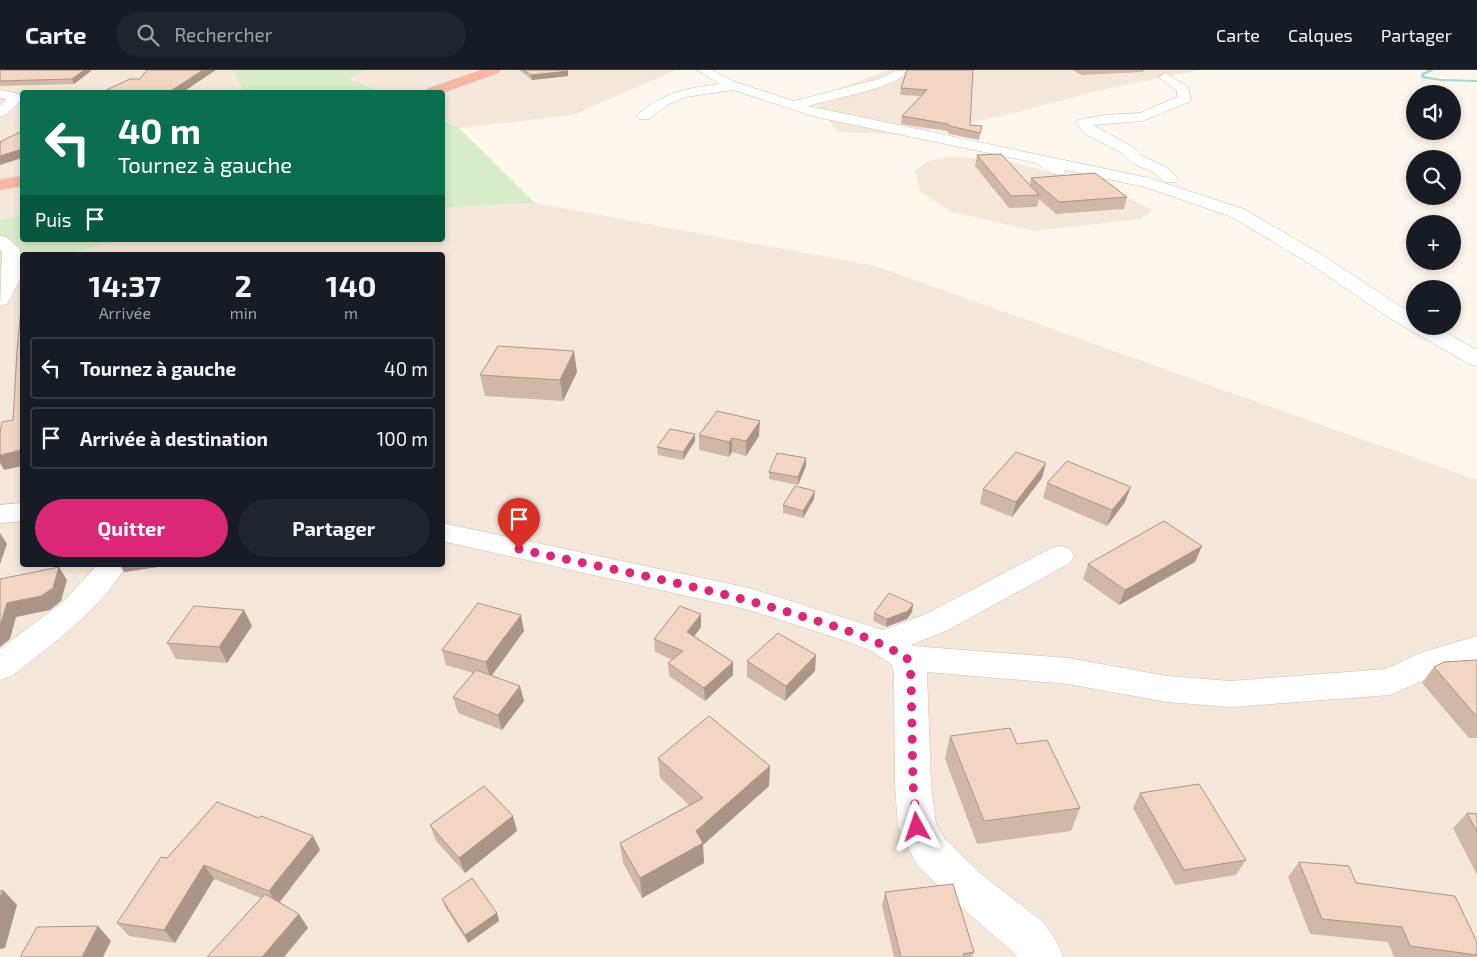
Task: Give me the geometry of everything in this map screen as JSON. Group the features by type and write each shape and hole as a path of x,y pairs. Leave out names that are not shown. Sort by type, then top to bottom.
{"highway":[{"path":"438,90 494,70"},
{"path":"0,185 20,181"}],"street":[{"path":"703,70 731,84 816,113 1105,173 1175,190 1238,213 1406,320"},
{"path":"794,106 882,82 899,74"},
{"path":"1164,77 1183,90 1184,99 1142,117 1105,119 1083,123 1090,131 1128,150 1130,155 1161,170 1179,186 1175,190"},
{"path":"644,116 659,102 671,96 728,87 731,84"},
{"path":"0,94 15,97 15,100 0,112"},
{"path":"1042,160 1064,176"},
{"path":"0,241 11,249 12,278 0,300"},
{"path":"1433,335 1477,359"},
{"path":"0,514 20,512"},
{"path":"445,533 749,599 895,650 1068,671 1167,689 1231,694 1390,682 1432,662 1477,648"},
{"path":"895,650 937,622 1060,556"},
{"path":"0,667 74,610 104,578 111,567"},
{"path":"895,650 911,676 913,785 917,827 931,852 967,887 1028,937 1042,957"}],"shaded area":[{"path":"0,70 232,70 242,87 241,90 20,90 20,215 0,220"},
{"path":"366,70 676,70 573,115 459,128 445,121 445,90 377,90 348,79"},
{"path":"888,70 1199,70 1105,89 1002,116 904,135 838,132 812,99"},
{"path":"947,157 999,159 1111,190 1153,210 1140,219 1034,231 951,212 920,191 915,170 927,162"},
{"path":"535,203 875,266 1477,480 1477,957 0,957 0,270 20,265 20,567 445,567 445,252 74,252 115,242 445,242 445,208"}],"green space":[{"path":"232,70 366,70 349,79 377,90 241,90 242,87"},
{"path":"445,121 459,128 535,203 445,208"},
{"path":"20,215 20,242 115,242 74,252 20,252 20,265 0,270 0,220"}],"building":[{"path":"0,70 84,70 72,79 0,81"},
{"path":"147,70 203,70 172,90 106,90 130,79 140,79"},
{"path":"524,70 567,70 568,71 531,75"},
{"path":"907,70 973,70 970,125 982,126 980,133 948,124 902,116 927,90 901,88"},
{"path":"20,132 20,150 0,156 0,142"},
{"path":"1001,154 1039,195 1011,196 977,155"},
{"path":"1095,173 1127,197 1059,202 1031,178"},
{"path":"20,319 20,450 0,455 2,422 13,420"},
{"path":"498,346 574,351 560,380 480,375"},
{"path":"717,411 760,421 746,441 732,438 729,442 699,435"},
{"path":"670,429 695,434 683,452 657,447"},
{"path":"1016,452 1046,463 1016,502 983,489"},
{"path":"777,453 806,458 798,477 769,472"},
{"path":"1067,461 1131,487 1112,510 1047,483"},
{"path":"795,486 815,491 803,511 783,505"},
{"path":"1164,521 1202,546 1125,590 1088,564"},
{"path":"59,567 53,588 41,596 7,603 0,626 0,579"},
{"path":"889,593 913,604 908,611 887,619 874,613"},
{"path":"478,603 521,615 486,662 442,650"},
{"path":"194,606 244,610 219,647 167,643"},
{"path":"680,606 701,614 687,632 733,662 704,688 668,663 683,651 654,639"},
{"path":"778,633 816,655 786,686 747,661"},
{"path":"1477,660 1477,717 1434,667 1444,662"},
{"path":"476,670 520,686 498,715 453,697"},
{"path":"709,716 770,766 696,831 703,843 640,878 620,843 703,798 658,758"},
{"path":"1010,728 1017,744 1047,740 1080,808 984,821 950,736"},
{"path":"1199,784 1246,860 1184,870 1140,793"},
{"path":"484,786 513,816 459,858 430,825"},
{"path":"217,802 313,836 269,891 204,865 164,930 117,923 161,857 167,858"},
{"path":"1467,813 1477,814 1477,832"},
{"path":"1299,862 1349,866 1356,883 1455,896 1477,942 1477,955 1410,946 1402,927 1322,919"},
{"path":"472,878 497,913 465,935 442,899"},
{"path":"953,884 974,952 963,954 964,957 901,957 885,892"},
{"path":"265,894 299,914 262,957 207,957"},
{"path":"98,926 82,957 20,957 37,927"}],"waterway":[{"path":"1432,70 1423,74 1422,77 1441,80 1477,81"}],"route":[{"path":"519,549 749,599 857,633 883,643 907,658 911,676 913,785 917,827"}]}
